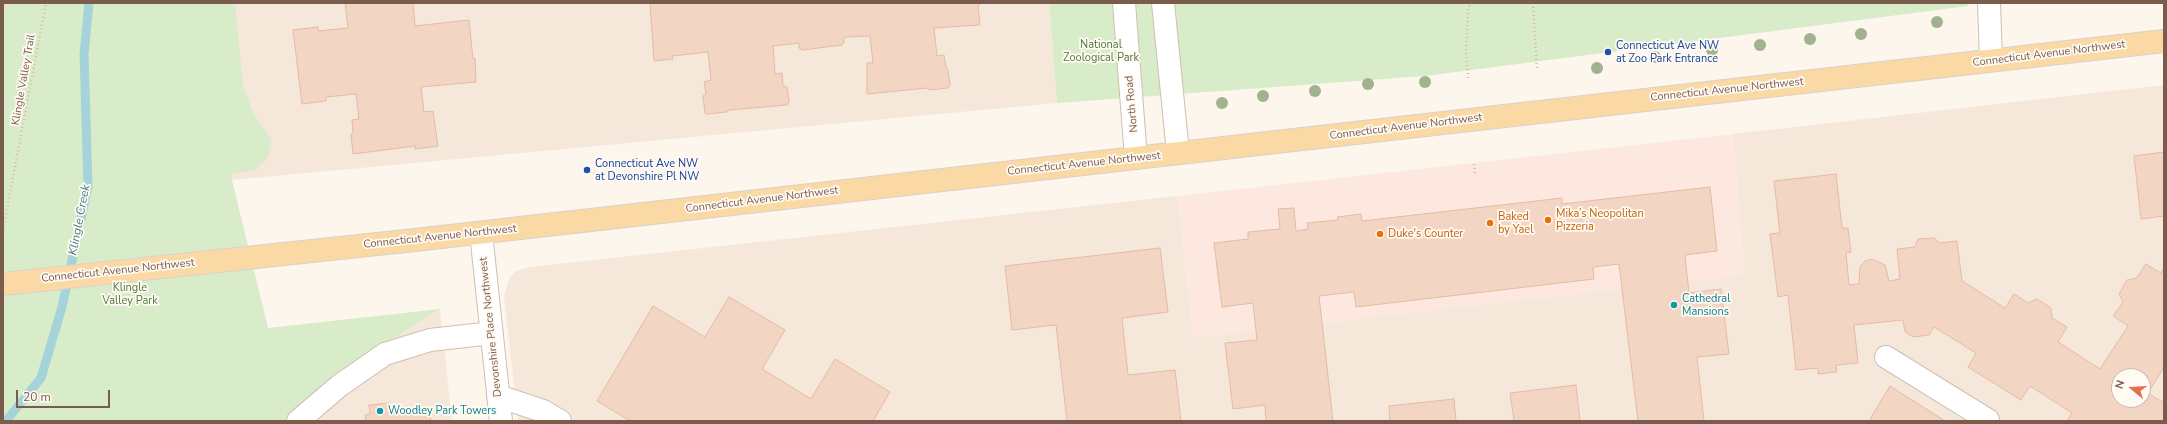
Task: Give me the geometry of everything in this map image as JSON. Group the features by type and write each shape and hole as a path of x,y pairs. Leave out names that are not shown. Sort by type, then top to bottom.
{"main road":[{"name":"Connecticut Avenue Northwest","path":"3,284 481,233 2164,41"}],"street":[{"name":"North Road","path":"1124,3 1136,158"},
{"path":"1163,3 1178,153"},
{"path":"1989,3 1991,60"},
{"name":"Devonshire Place Northwest","path":"481,233 501,421"},
{"path":"298,421 339,386 385,354 430,340 492,333"},
{"path":"1886,357 1988,421"},
{"path":"498,396 543,411 560,421"}],"path":[{"name":"Klingle Valley Trail","path":"3,230 46,3"},
{"path":"1468,78 1466,50 1470,3"},
{"path":"1533,3 1538,70"},
{"path":"1474,164 1475,174"}],"shaded area":[{"path":"232,3 1049,3 1057,103 232,180 234,115"},
{"path":"2164,85 2164,421 518,421 504,296 509,279 516,271 530,267 1177,196 1194,337 1744,275 1733,134"},
{"path":"1733,134 1745,275 1194,337 1177,196"},
{"path":"440,309 452,421 287,421 322,384"}],"green space":[{"name":"Klingle Valley Park","path":"3,3 235,3 243,85 254,115 272,140 268,158 255,170 232,174 232,180 268,328 440,309 322,384 287,421 3,421"},
{"name":"National Zoological Park","path":"1049,3 1968,3 1968,6 1425,76 1057,103"}],"building":[{"path":"345,3 413,3 415,26 469,20 473,59 475,58 476,82 421,87 424,112 433,111 438,146 415,149 415,146 353,154 351,134 353,133 352,120 359,119 356,94 326,97 326,101 302,104 293,30 318,27 318,31 348,28"},
{"path":"650,3 980,3 978,7 980,25 934,28 937,56 944,55 948,70 950,85 948,88 930,90 927,88 867,94 867,63 873,63 870,36 844,37 844,42 842,45 803,50 799,48 799,43 773,46 775,74 782,73 783,86 787,87 789,101 787,105 729,110 727,112 707,114 705,113 703,96 706,93 704,82 711,80 708,52 672,56 673,59 654,61"},
{"path":"2164,152 2164,216 2141,219 2134,156"},
{"path":"1836,174 1842,228 1848,228 1851,252 1846,253 1849,285 1859,284 1860,267 1865,261 1872,259 1885,265 1889,281 1900,279 1897,249 1915,247 1918,239 1934,238 1940,243 1957,241 1962,281 2005,308 2014,294 2028,303 2037,299 2051,308 2052,318 2067,327 2058,342 2100,369 2128,326 2113,316 2123,302 2119,294 2127,280 2137,278 2146,264 2161,273 2164,268 2164,367 2151,388 2151,368 2111,368 2111,408 2151,408 2151,395 2164,403 2164,421 2067,421 2072,413 2030,386 2021,400 1968,367 1976,353 1934,327 1929,335 1913,337 1905,332 1903,320 1854,325 1858,363 1836,365 1837,372 1818,374 1818,368 1796,370 1788,295 1778,297 1770,234 1780,233 1774,181"},
{"name":"Cathedral Mansions","path":"1710,187 1717,251 1685,255 1689,293 1721,289 1729,354 1697,357 1704,421 1638,421 1619,264 1593,267 1594,279 1356,307 1354,292 1319,296 1333,421 1266,421 1265,405 1233,409 1225,343 1257,340 1253,303 1222,307 1214,243 1248,239 1248,232 1280,229 1278,209 1294,208 1296,231 1308,229 1307,223 1338,220 1337,217 1361,214 1362,221 1562,198 1562,204"},
{"path":"1160,248 1168,312 1122,318 1128,375 1175,370 1181,421 1067,421 1056,325 1012,330 1005,266"},
{"path":"729,297 785,330 762,369 811,399 835,359 890,392 873,421 630,421 597,401 653,306 705,337"},
{"path":"1576,385 1580,421 1514,421 1510,393"},
{"path":"1890,386 1945,421 1873,421 1870,419"},
{"path":"1454,399 1456,421 1390,421 1389,406"},
{"name":"Woodley Park Towers","path":"389,403 390,414 429,409 431,421 366,421 365,415 370,414 369,405"}],"waterway":[{"name":"Klingle Creek","path":"6,421 41,378 62,307 88,186 84,54 89,3"}],"place":[{"name":"Connecticut Ave NW at Zoo Park Entrance","path":"1608,52"},
{"name":"Connecticut Ave NW at Devonshire Pl NW","path":"587,170"},
{"name":"Mika’s Neopolitan Pizzeria","path":"1548,220"},
{"name":"Baked by Yael","path":"1490,223"},
{"name":"Duke's Counter","path":"1380,234"},
{"name":"Cathedral Mansions","path":"1674,305"},
{"name":"Woodley Park Towers","path":"380,411"}]}
